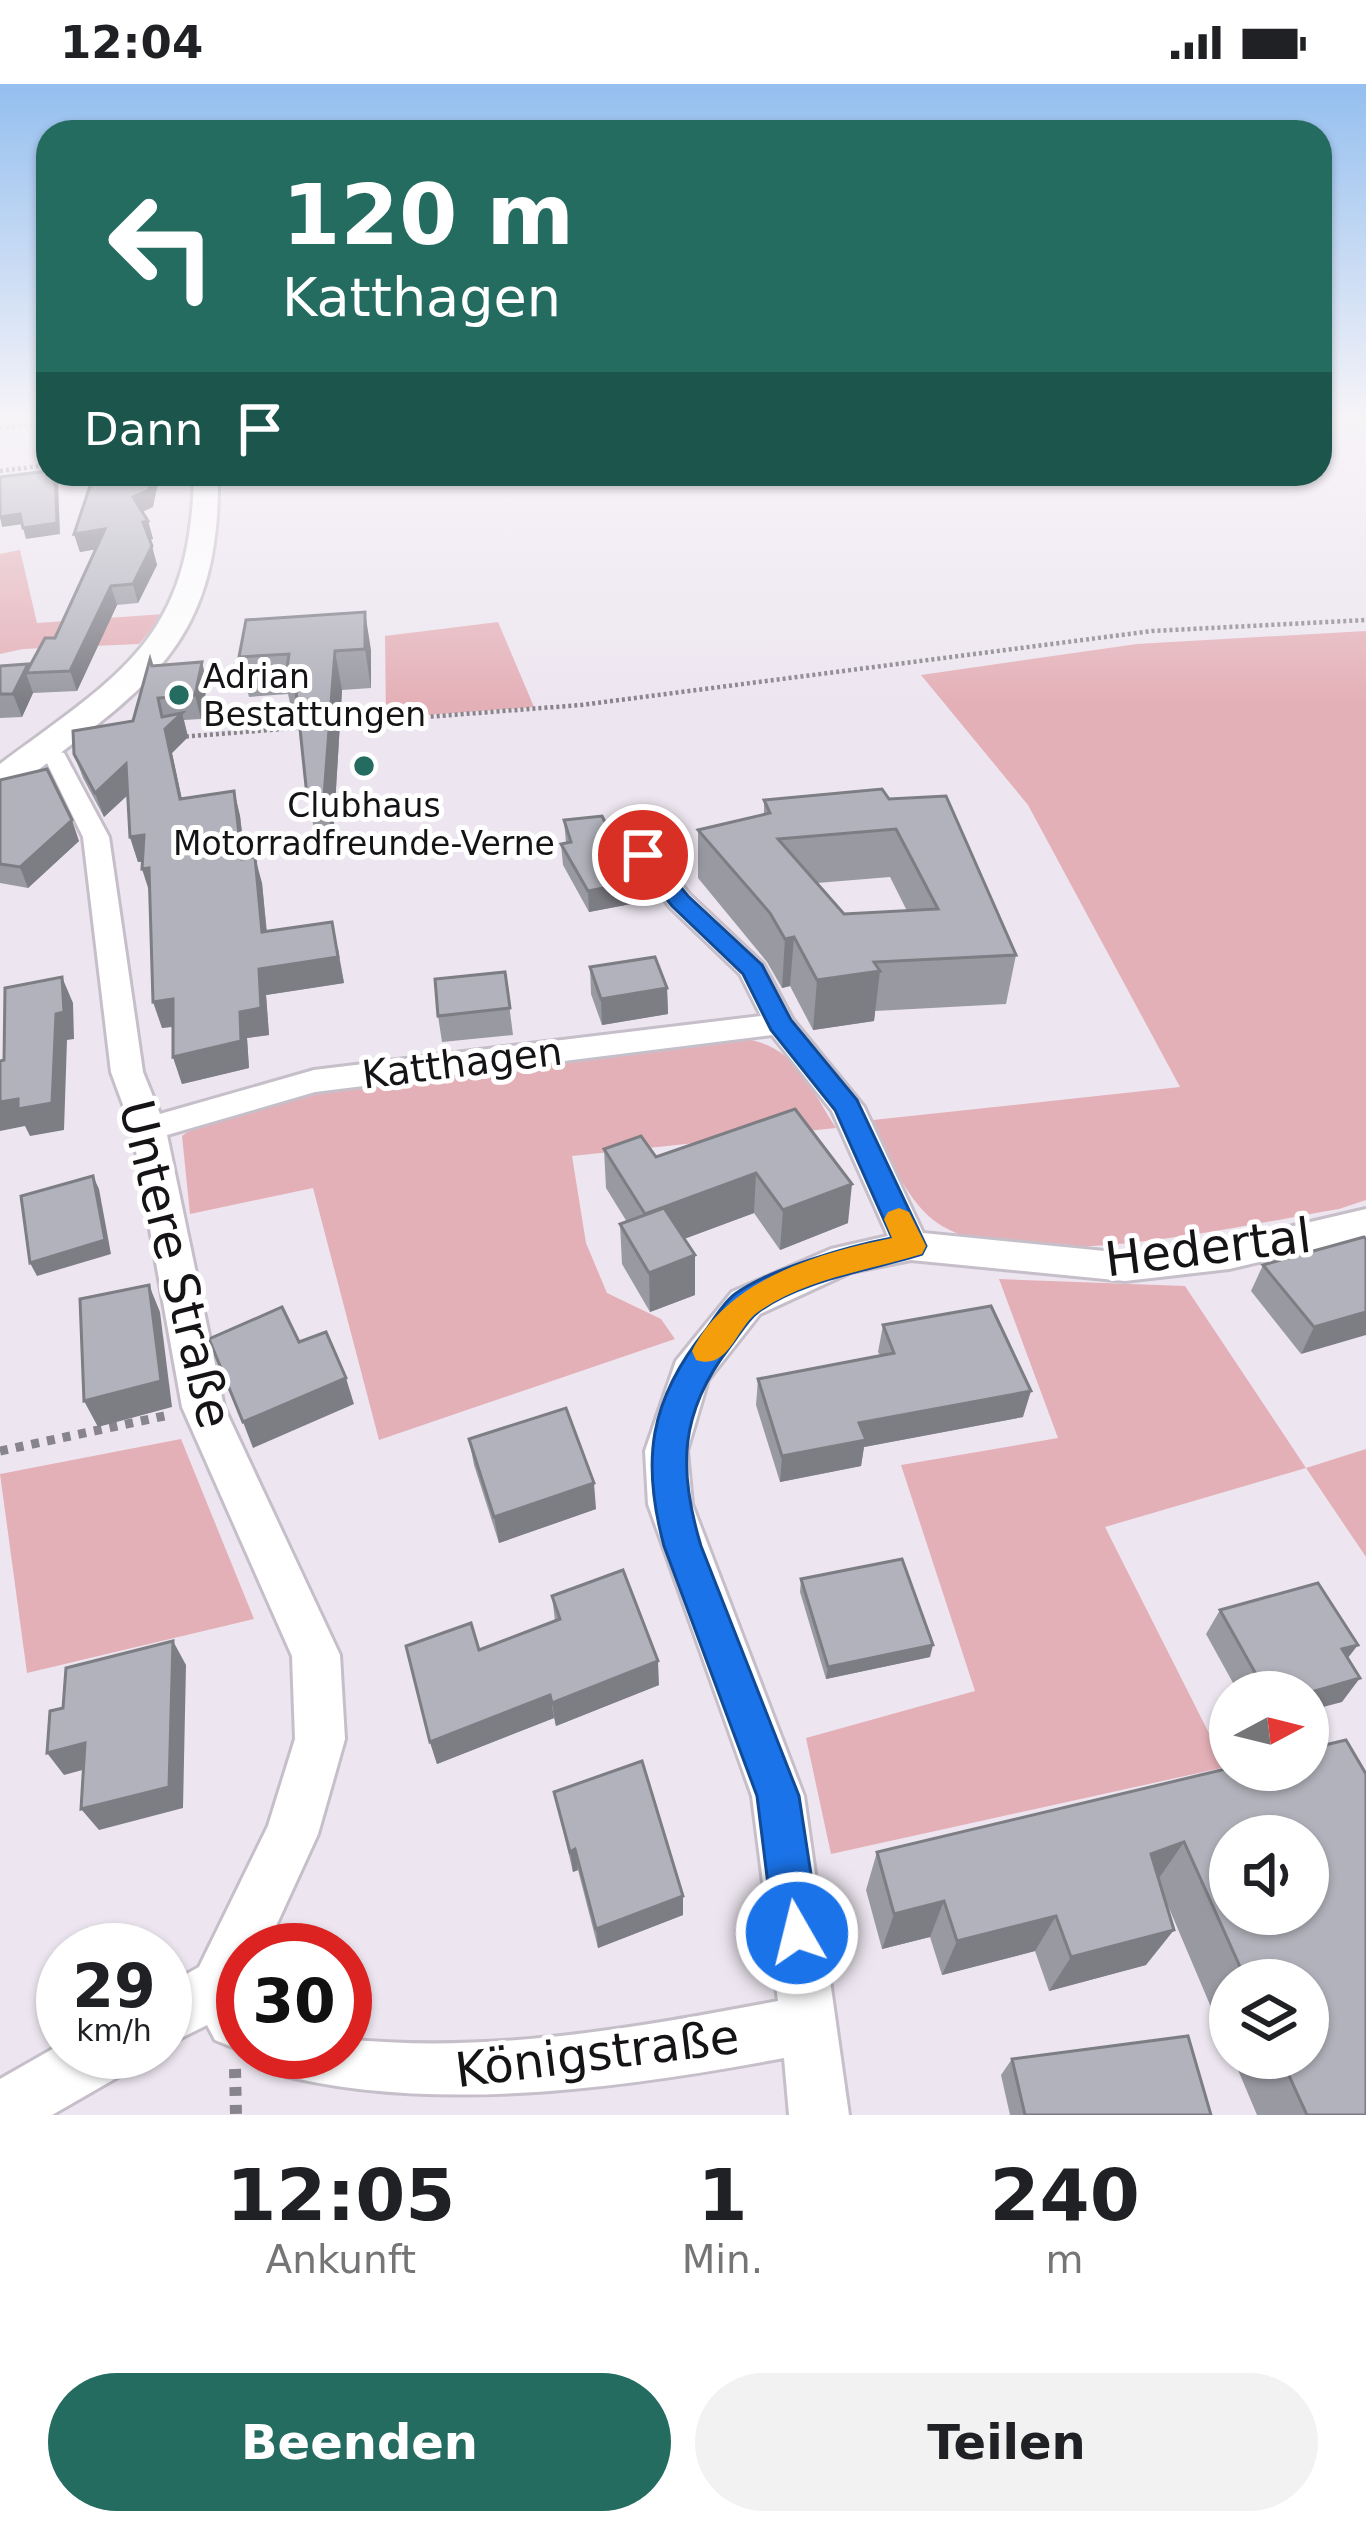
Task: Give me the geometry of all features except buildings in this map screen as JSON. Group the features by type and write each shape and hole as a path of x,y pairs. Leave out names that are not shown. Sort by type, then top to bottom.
{"main road":[{"path":"0,781 118,692 175,625 201,560 204,514"}],"street":[{"name":"Untere Straße","path":"37,754 56,758 96,837 127,1072 149,1129 202,1407 316,1655 320,1739 260,1923"},
{"path":"643,855 680,901 753,970 780,1024 848,1107 911,1246"},
{"name":"Katthagen","path":"149,1129 314,1081 780,1024"},
{"name":"Hedertal","path":"810,2024 778,1796 670,1504 666,1450 690,1373 746,1304 844,1259 911,1246 1125,1268 1228,1255 1366,1223"},
{"path":"810,2024 819,2115"},
{"name":"Königstraße","path":"372,2070 424,2074 619,2060 810,2024"},
{"path":"0,2111 56,2079"}],"path":[{"path":"163,738 580,705 1152,631 1366,620"},
{"path":"0,1451 202,1407"}],"shaded area":[{"path":"20,550 37,623 164,614 139,644 0,654 0,554"},
{"path":"498,622 534,707 386,718 385,636"},
{"path":"1366,631 1366,1200 1193,1235 1079,1247 1026,1247 979,1240 929,1217 909,1193 873,1120 1180,1087 1028,805 921,675 1137,644"},
{"path":"732,1037 753,1040 784,1055 806,1079 836,1128 572,1156 586,1243 607,1293 661,1319 675,1339 379,1440 313,1188 190,1214 182,1136 203,1120 331,1088"},
{"path":"999,1279 1185,1286 1306,1468 1105,1527 1209,1733 1209,1771 831,1854 806,1738 975,1691 901,1465 1058,1438"},
{"path":"181,1439 254,1619 27,1673 0,1474"},
{"path":"1366,1449 1366,1557 1306,1468"}],"slow traffic":[{"path":"708,1351 746,1304 844,1259 911,1246 899,1219"}],"place":[{"name":"Adrian Bestattungen","path":"179,695"},
{"name":"Clubhaus Motorradfreunde-Verne","path":"364,766"}],"route":[{"path":"643,855 680,901 753,970 780,1024 848,1107 911,1246 844,1259 746,1304 690,1373 666,1450 670,1504 683,1546 778,1796 797,1933"}]}
